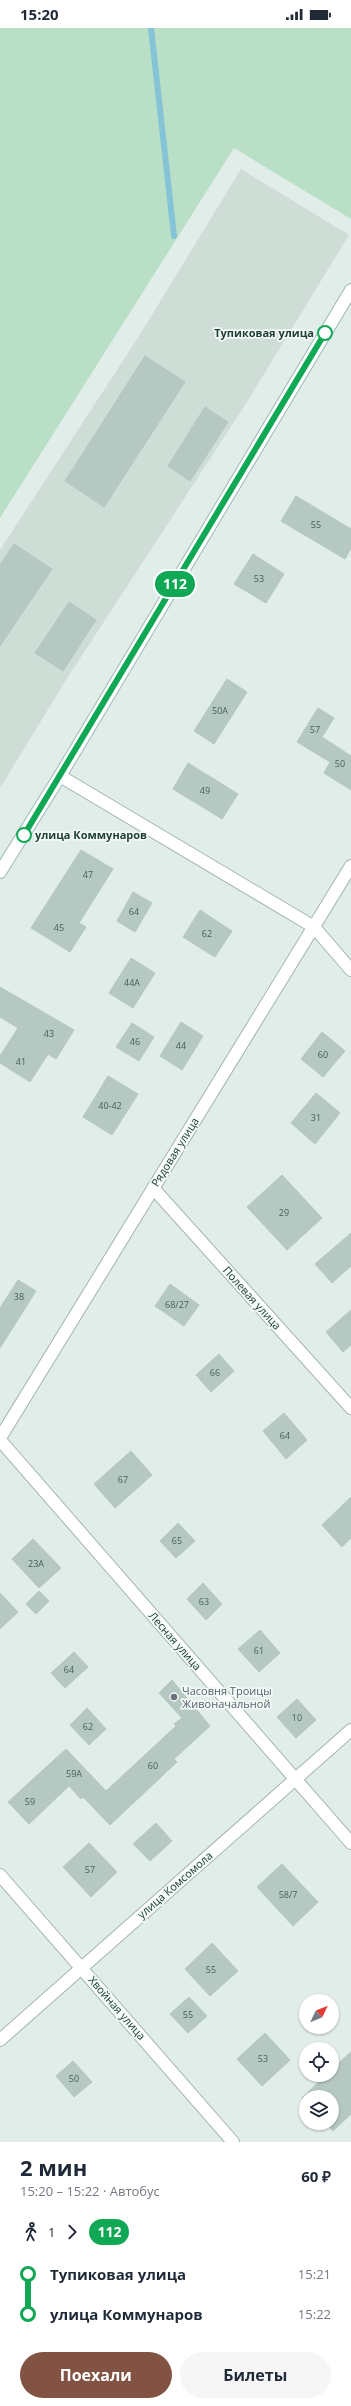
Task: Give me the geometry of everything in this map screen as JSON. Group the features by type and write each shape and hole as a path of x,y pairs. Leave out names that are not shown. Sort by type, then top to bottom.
{"street":[{"path":"0,872 60,776 351,290"},
{"path":"60,776 314,927 351,970"},
{"name":"Рядовая улица","path":"0,1439 351,866"},
{"name":"Полевая улица","path":"153,1188 351,1408"},
{"name":"Лесная улица","path":"0,1439 351,1843"},
{"name":"улица Комсомола","path":"0,2040 351,1730"},
{"name":"Хвойная улица","path":"0,1875 233,2142"}],"shaded area":[{"path":"241,169 349,235 247,402 66,680 0,788 0,550 139,336"}],"green space":[{"path":"0,28 351,28 351,219 234,148 0,518"}],"building":[{"path":"145,356 185,382 104,507 65,481"},
{"path":"205,407 228,422 190,481 168,466"},
{"path":"296,496 351,529 351,548 345,559 281,521"},
{"path":"14,544 52,569 0,646 0,565"},
{"path":"253,554 284,574 266,603 234,584"},
{"path":"69,602 96,620 63,671 35,653"},
{"path":"227,679 247,692 214,744 194,731"},
{"path":"318,708 334,718 322,737 351,756 351,790 324,773 330,762 297,742"},
{"path":"188,763 238,794 222,819 173,789"},
{"path":"81,850 113,869 79,923 86,927 70,952 31,928"},
{"path":"133,892 152,903 135,932 117,921"},
{"path":"200,910 232,931 215,957 183,937"},
{"path":"131,958 155,973 133,1008 109,993"},
{"path":"0,987 74,1030 56,1059 48,1054 30,1082 0,1063 0,1056 18,1028 0,1017"},
{"path":"181,1022 203,1036 182,1070 160,1056"},
{"path":"132,1023 154,1037 139,1061 116,1047"},
{"path":"322,1032 345,1051 323,1077 301,1059"},
{"path":"108,1076 138,1094 112,1135 83,1117"},
{"path":"316,1093 340,1113 315,1144 291,1123"},
{"path":"282,1175 322,1218 287,1250 247,1207"},
{"path":"351,1233 351,1266 332,1283 315,1264"},
{"path":"18,1280 36,1291 0,1348 0,1308"},
{"path":"170,1284 199,1305 184,1326 155,1306"},
{"path":"351,1310 351,1345 343,1352 326,1332"},
{"path":"219,1354 234,1371 211,1392 196,1375"},
{"path":"284,1413 307,1440 286,1459 263,1431"},
{"path":"131,1451 152,1475 115,1508 94,1484"},
{"path":"351,1497 351,1538 342,1547 322,1525"},
{"path":"178,1523 195,1541 176,1558 160,1541"},
{"path":"33,1539 61,1568 39,1588 12,1559"},
{"path":"203,1583 222,1604 206,1620 187,1599"},
{"path":"39,1591 49,1601 36,1614 26,1604"},
{"path":"0,1593 18,1612 0,1629"},
{"path":"260,1630 280,1653 259,1672 238,1649"},
{"path":"74,1652 88,1667 65,1688 51,1673"},
{"path":"172,1680 210,1726 174,1759 177,1762 110,1825 83,1797 81,1799 69,1786 29,1824 8,1802 66,1749 106,1791 176,1726 174,1724 182,1718 159,1693"},
{"path":"297,1699 316,1720 296,1738 277,1717"},
{"path":"87,1708 106,1729 89,1745 70,1725"},
{"path":"156,1823 172,1841 150,1861 133,1844"},
{"path":"89,1843 117,1872 91,1897 63,1867"},
{"path":"282,1864 318,1902 293,1926 257,1887"},
{"path":"212,1943 238,1971 210,1996 185,1969"},
{"path":"189,1997 207,2016 188,2033 170,2014"},
{"path":"265,2033 290,2060 262,2086 237,2059"},
{"path":"351,2052 351,2114 339,2125 339,2090 310,2090 319,2082 339,2082 339,2063"},
{"path":"73,2061 92,2082 74,2097 56,2076"}],"waterway":[{"path":"151,28 174,236"}],"bus line":[{"name":"112","path":"24,835 325,333"}],"place":[{"name":"Тупиковая улица","path":"325,333"},
{"name":"улица Коммунаров","path":"24,835"},
{"name":"Часовня Троицы Живоначальной","path":"174,1697"}]}
